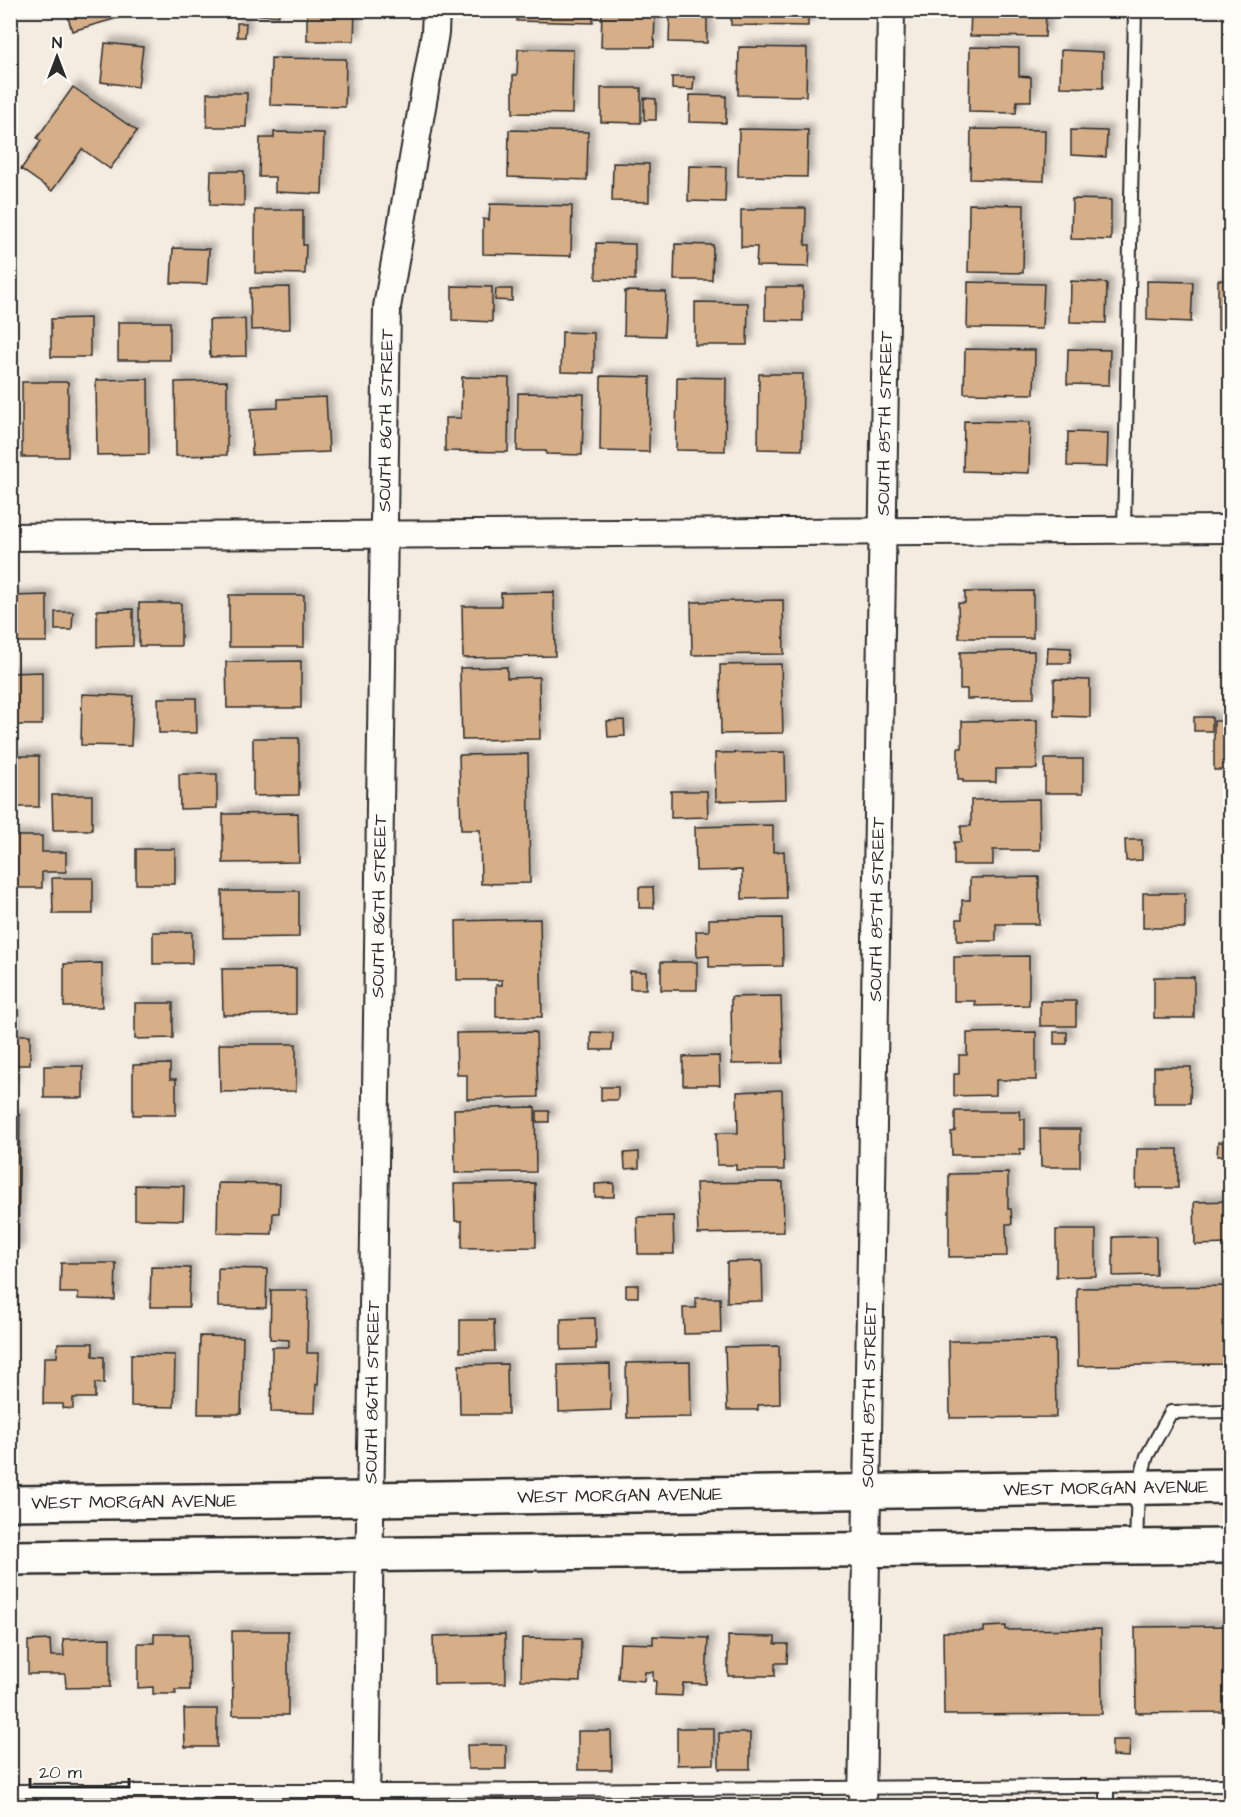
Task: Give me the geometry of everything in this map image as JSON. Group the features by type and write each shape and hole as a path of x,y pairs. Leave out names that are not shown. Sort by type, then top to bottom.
{"street":[{"name":"SOUTH 86TH STREET","path":"366,1799 387,307 435,33 436,10"},
{"name":"SOUTH 85TH STREET","path":"862,1797 891,10"},
{"path":"10,537 382,536 882,529 1230,529"},
{"name":"WEST MORGAN AVENUE","path":"10,1503 1230,1486"},
{"path":"10,1558 866,1552 1230,1546"}],"lane":[{"path":"1124,529 1135,10"},
{"path":"1136,1547 1138,1488 1147,1456 1171,1412 1230,1411"},
{"path":"10,1791 366,1799 862,1797 1107,1786 1230,1785"},
{"path":"1107,1786 1107,1806"}],"building":[{"path":"66,10 142,10 143,11 72,31"},
{"path":"247,10 279,10 279,16 247,14"},
{"path":"307,10 355,10 354,41 307,41"},
{"path":"517,10 593,10 593,23 517,21"},
{"path":"670,10 707,10 707,43 669,42"},
{"path":"731,10 808,10 808,26 731,25"},
{"path":"971,10 1046,12 1045,37 970,36"},
{"path":"1061,10 1101,10 1100,14 1061,13"},
{"path":"602,11 655,12 654,47 601,47"},
{"path":"237,23 246,23 245,37 237,37"},
{"path":"105,43 143,47 138,87 101,82"},
{"path":"739,47 807,48 806,96 738,95"},
{"path":"970,47 1019,48 1019,76 1031,77 1031,101 1017,101 1016,113 969,112"},
{"path":"518,49 573,50 572,114 513,113 513,75 517,75"},
{"path":"1061,50 1103,52 1103,88 1060,87"},
{"path":"271,58 346,59 345,107 270,105"},
{"path":"672,77 694,77 693,90 672,89"},
{"path":"73,87 137,131 110,169 82,149 52,191 21,169 41,141 37,138"},
{"path":"601,88 641,88 641,123 601,122"},
{"path":"207,93 247,93 246,127 207,127"},
{"path":"690,95 726,96 726,123 689,122"},
{"path":"644,98 656,99 656,120 644,120"},
{"path":"739,129 808,130 807,177 738,176"},
{"path":"971,129 1045,130 1044,181 970,179"},
{"path":"509,130 588,132 587,180 508,177"},
{"path":"1071,130 1107,131 1106,157 1071,155"},
{"path":"274,132 324,133 322,194 275,192 275,177 259,177 260,138 274,138"},
{"path":"613,163 649,164 649,202 612,201"},
{"path":"689,166 726,167 725,202 688,201"},
{"path":"211,171 244,171 244,206 210,205"},
{"path":"1072,199 1111,200 1111,240 1071,239"},
{"path":"490,204 572,206 571,256 483,254 483,219 489,220"},
{"path":"969,204 1024,205 1023,273 968,272"},
{"path":"756,208 806,208 805,245 810,245 809,267 756,266 757,247 741,247 741,210 756,210"},
{"path":"255,210 303,210 303,245 306,245 305,274 255,273"},
{"path":"596,243 635,244 635,280 596,279"},
{"path":"675,244 713,245 712,280 674,280"},
{"path":"173,248 209,249 207,284 171,283"},
{"path":"1218,280 1230,280 1230,331 1218,330"},
{"path":"1071,281 1107,283 1106,323 1070,322"},
{"path":"1147,281 1193,282 1191,322 1147,320"},
{"path":"968,282 1044,284 1042,329 967,328"},
{"path":"452,286 492,287 492,322 452,320"},
{"path":"289,287 290,329 251,330 250,288"},
{"path":"765,287 803,287 803,321 765,320"},
{"path":"496,289 512,289 512,301 495,300"},
{"path":"625,291 666,292 664,336 624,335"},
{"path":"695,302 748,303 747,345 695,345"},
{"path":"90,318 90,357 51,357 51,319"},
{"path":"245,319 246,356 210,357 209,320"},
{"path":"118,322 170,322 170,360 118,360"},
{"path":"562,332 594,333 594,373 561,372"},
{"path":"965,349 1035,350 1034,394 964,393"},
{"path":"1068,349 1110,350 1109,385 1067,384"},
{"path":"759,374 803,374 802,450 758,449"},
{"path":"601,376 650,377 649,452 600,451"},
{"path":"462,377 509,378 508,452 445,451 445,418 461,418"},
{"path":"677,377 726,378 725,451 676,450"},
{"path":"148,379 149,454 97,455 96,380"},
{"path":"227,381 227,455 176,456 175,382"},
{"path":"22,382 68,382 68,457 22,457"},
{"path":"518,393 584,394 582,455 517,451"},
{"path":"326,397 329,452 252,455 251,409 278,408 278,399"},
{"path":"964,421 1030,422 1029,473 963,471"},
{"path":"1068,432 1108,433 1107,467 1067,466"},
{"path":"1033,591 1033,638 959,638 958,603 965,603 965,592"},
{"path":"554,592 555,656 463,658 462,606 501,606 501,593"},
{"path":"47,595 47,642 10,642 10,596"},
{"path":"229,595 304,595 304,647 229,647"},
{"path":"783,600 784,654 692,655 691,602"},
{"path":"139,603 181,603 181,646 139,646"},
{"path":"133,609 133,646 97,647 97,610"},
{"path":"55,612 73,612 72,630 55,630"},
{"path":"1048,647 1071,648 1070,663 1047,663"},
{"path":"1034,651 1034,698 967,699 967,689 960,689 960,652"},
{"path":"301,661 301,708 227,708 226,662"},
{"path":"781,664 783,733 721,734 720,665"},
{"path":"507,667 507,678 539,677 540,739 462,740 460,668"},
{"path":"42,672 42,725 10,725 10,673"},
{"path":"1054,679 1090,680 1090,717 1054,716"},
{"path":"82,694 133,696 131,746 81,745"},
{"path":"158,698 196,698 197,733 159,733"},
{"path":"1194,717 1212,717 1212,731 1194,731"},
{"path":"624,720 625,736 608,737 607,721"},
{"path":"1037,720 1037,769 996,769 996,782 963,782 963,779 958,779 958,748 962,748 962,721"},
{"path":"1214,721 1230,721 1230,770 1214,770"},
{"path":"253,738 299,738 299,795 253,796"},
{"path":"785,752 786,799 716,801 715,753"},
{"path":"528,754 530,883 481,884 480,830 461,830 459,755"},
{"path":"10,756 39,756 39,807 10,807"},
{"path":"1045,759 1083,759 1083,793 1045,793"},
{"path":"179,774 217,774 217,808 180,809"},
{"path":"671,791 707,791 708,817 671,818"},
{"path":"1229,791 1230,842 1228,842"},
{"path":"52,795 92,795 92,830 53,830"},
{"path":"1039,799 1040,850 993,850 993,865 954,865 954,842 961,842 961,826 971,826 971,800"},
{"path":"298,813 299,862 223,863 223,814"},
{"path":"773,825 773,852 784,851 786,898 742,899 742,870 696,871 695,827"},
{"path":"10,836 42,836 42,852 66,852 66,872 42,872 42,888 10,888"},
{"path":"1125,840 1142,840 1142,860 1126,861"},
{"path":"136,849 175,849 175,884 136,884"},
{"path":"1039,877 1039,924 996,924 996,941 957,941 957,919 962,919 962,900 970,900 970,878"},
{"path":"52,878 93,878 93,914 53,914"},
{"path":"639,887 653,887 654,908 639,908"},
{"path":"222,891 299,891 299,937 223,938"},
{"path":"1143,893 1185,893 1185,928 1143,928"},
{"path":"782,918 783,966 709,967 709,956 697,957 696,931 709,931 709,919"},
{"path":"540,919 542,1017 496,1017 496,985 502,985 502,980 457,980 456,921"},
{"path":"153,932 192,932 192,963 153,964"},
{"path":"1029,956 1029,1005 975,1006 975,1001 954,1001 954,957"},
{"path":"661,962 697,962 697,990 661,990"},
{"path":"102,963 102,1007 64,1007 64,964"},
{"path":"296,968 296,1014 223,1015 222,969"},
{"path":"630,971 646,972 646,989 630,989"},
{"path":"1154,977 1194,977 1194,1018 1154,1018"},
{"path":"781,996 783,1063 732,1064 731,997"},
{"path":"1040,1001 1076,1001 1076,1026 1040,1026"},
{"path":"135,1003 173,1003 173,1038 135,1039"},
{"path":"10,1013 15,1013 15,1035 30,1035 30,1065 13,1065 13,1087 10,1087"},
{"path":"536,1032 538,1097 467,1099 467,1075 457,1075 456,1033"},
{"path":"591,1032 613,1033 612,1050 591,1050"},
{"path":"1036,1032 1036,1080 996,1080 996,1095 954,1096 954,1074 959,1074 959,1055 967,1055 967,1033"},
{"path":"1054,1032 1067,1032 1067,1044 1054,1044"},
{"path":"219,1044 296,1044 296,1091 220,1092"},
{"path":"719,1056 720,1085 683,1085 683,1057"},
{"path":"170,1064 170,1079 176,1079 176,1115 133,1115 133,1065"},
{"path":"44,1066 83,1066 83,1098 44,1098"},
{"path":"1154,1067 1191,1067 1190,1103 1154,1103"},
{"path":"601,1087 618,1087 618,1100 601,1100"},
{"path":"782,1090 784,1170 736,1170 736,1165 717,1165 716,1133 738,1133 737,1092"},
{"path":"535,1107 536,1172 455,1173 454,1109"},
{"path":"537,1111 549,1111 549,1122 537,1122"},
{"path":"955,1111 1019,1111 1020,1119 1025,1119 1025,1149 1020,1149 1020,1155 952,1155 951,1132 955,1131"},
{"path":"1227,1112 1230,1112 1230,1169 1226,1169 1226,1156 1217,1156 1218,1142 1227,1142"},
{"path":"10,1115 20,1115 18,1252 10,1252"},
{"path":"1040,1129 1080,1129 1080,1167 1041,1167"},
{"path":"1137,1149 1178,1149 1178,1188 1136,1188"},
{"path":"639,1152 639,1168 625,1169 624,1153"},
{"path":"1008,1173 1008,1209 1011,1209 1012,1224 1006,1224 1007,1256 949,1257 949,1174"},
{"path":"783,1182 784,1232 698,1234 696,1183"},
{"path":"218,1183 280,1184 279,1213 273,1213 272,1234 217,1233"},
{"path":"535,1183 536,1247 462,1248 462,1221 455,1221 454,1184"},
{"path":"614,1183 614,1197 595,1197 595,1184"},
{"path":"135,1185 184,1186 183,1220 135,1219"},
{"path":"1230,1201 1230,1244 1195,1245 1194,1202"},
{"path":"673,1216 674,1254 638,1254 637,1217"},
{"path":"1056,1230 1096,1230 1096,1276 1056,1277"},
{"path":"1156,1236 1156,1275 1113,1276 1113,1237"},
{"path":"762,1261 763,1301 727,1302 727,1262"},
{"path":"61,1263 116,1263 115,1300 78,1299 78,1293 60,1293"},
{"path":"151,1267 190,1268 189,1307 150,1307"},
{"path":"218,1268 267,1269 266,1308 218,1307"},
{"path":"626,1285 638,1285 638,1297 626,1297"},
{"path":"1230,1286 1230,1364 1078,1366 1077,1288"},
{"path":"271,1290 308,1290 307,1353 319,1353 315,1413 271,1412 272,1347 289,1347 289,1340 270,1339"},
{"path":"696,1298 720,1298 721,1333 684,1334 683,1308 696,1308"},
{"path":"595,1318 596,1349 561,1350 561,1319"},
{"path":"460,1320 494,1320 495,1351 460,1352"},
{"path":"200,1336 243,1337 241,1414 198,1414"},
{"path":"1055,1340 1056,1417 950,1418 949,1341"},
{"path":"58,1343 93,1343 93,1356 104,1357 104,1384 95,1383 95,1398 73,1398 73,1409 63,1408 63,1404 43,1404 44,1357 57,1357"},
{"path":"779,1346 780,1404 758,1405 758,1410 727,1410 725,1347"},
{"path":"131,1354 175,1355 174,1407 131,1406"},
{"path":"690,1362 691,1417 627,1418 626,1363"},
{"path":"507,1364 508,1414 460,1414 459,1365"},
{"path":"610,1364 611,1410 559,1412 558,1365"},
{"path":"1006,1626 1006,1630 1101,1629 1102,1714 944,1715 943,1632 984,1632 984,1627"},
{"path":"1230,1626 1230,1712 1136,1713 1135,1627"},
{"path":"232,1631 288,1631 288,1715 233,1715"},
{"path":"154,1634 189,1634 190,1690 175,1690 176,1694 153,1694 153,1687 138,1688 138,1643 154,1643"},
{"path":"505,1634 506,1683 434,1684 433,1636"},
{"path":"653,1636 708,1638 706,1684 683,1683 682,1696 655,1695 656,1681 653,1681 653,1672 645,1672 644,1681 618,1679 620,1643 653,1644"},
{"path":"728,1636 775,1637 775,1644 788,1644 787,1663 775,1663 775,1676 728,1676"},
{"path":"110,1638 110,1687 66,1688 65,1674 28,1674 28,1641 50,1640 51,1656 64,1656 63,1639"},
{"path":"522,1638 581,1639 580,1682 521,1680"},
{"path":"184,1709 217,1709 217,1747 185,1747"},
{"path":"677,1728 714,1728 714,1764 677,1765"},
{"path":"578,1731 611,1731 612,1770 578,1770"},
{"path":"719,1733 750,1733 750,1769 719,1769"},
{"path":"1112,1740 1130,1740 1129,1757 1112,1756"},
{"path":"467,1745 506,1745 506,1769 468,1769"}]}
